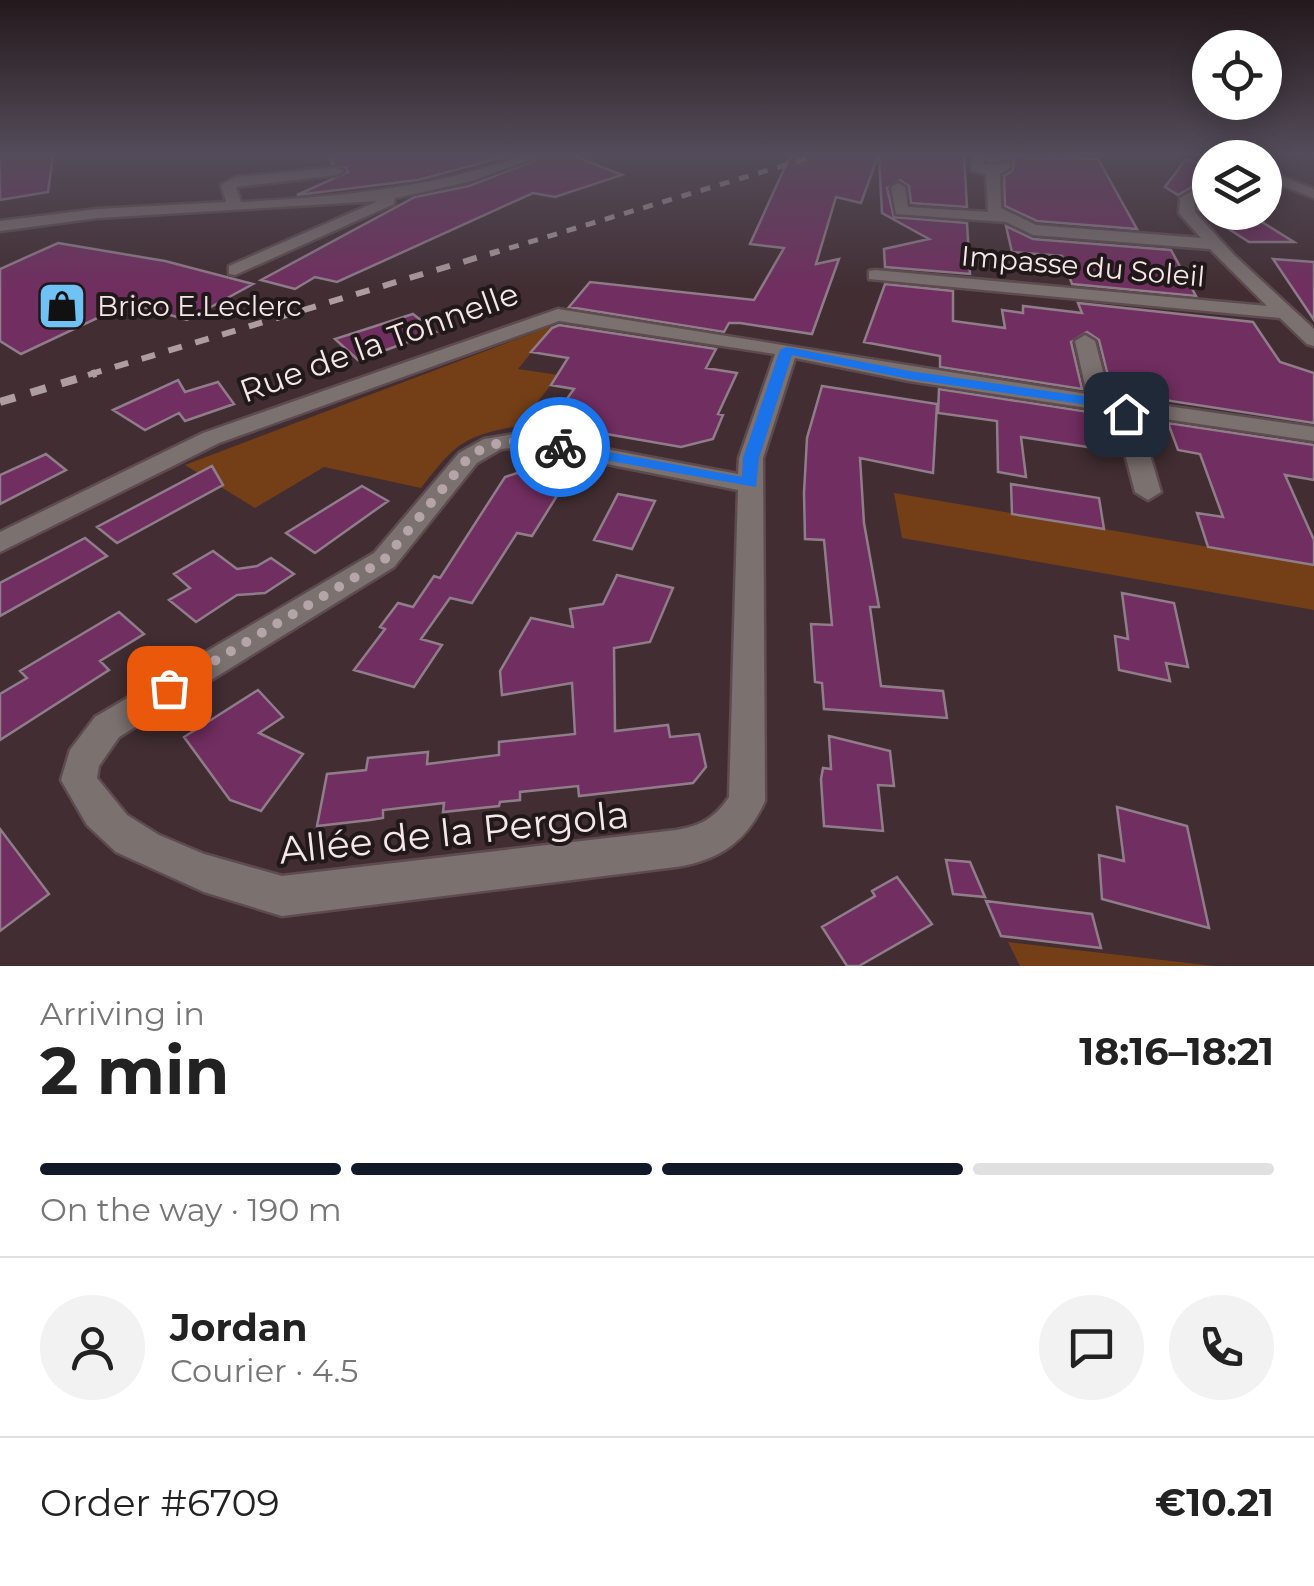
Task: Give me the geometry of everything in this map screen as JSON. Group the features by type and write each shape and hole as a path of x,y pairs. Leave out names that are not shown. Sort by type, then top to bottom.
{"street":[{"path":"233,201 235,206"},
{"path":"0,226 77,215 299,201"},
{"path":"235,270 386,201"},
{"path":"903,201 901,211 1005,218"},
{"path":"993,201 994,210 1032,230 1214,244"},
{"path":"1202,230 1314,340"},
{"name":"Impasse du Soleil","path":"875,274 1285,313"},
{"name":"Rue de la Tonnelle","path":"0,544 211,438 550,316 787,350 909,375 1314,434"},
{"path":"1085,341 1148,492"},
{"name":"Allée de la Pergola","path":"750,484 521,440 503,440 479,450 468,458 384,560 108,727 82,761 78,780 91,802 126,838 238,886 282,896 642,853 701,844 724,835 747,801 751,458 787,350"}],"shaded area":[{"path":"554,325 518,369 559,375 518,426 462,444 421,488 324,467 255,508 185,465"},
{"path":"894,493 1314,565 1314,610 902,538"},
{"path":"1008,942 1214,966 1020,966"}],"building":[{"path":"407,201 515,201 337,282 315,277 295,289 261,280"},
{"path":"770,201 835,201 816,264 839,259 812,334 740,323 729,323 724,332 569,307 590,282 754,300 784,248 750,244"},
{"path":"881,201 890,201 894,217 967,223 970,274 885,267 884,249 929,239 882,213"},
{"path":"967,201 967,207 911,203"},
{"path":"1005,201 1121,201 1137,229 1037,221 1005,206"},
{"path":"1006,226 1033,239 1171,250 1196,296 1072,284 1062,256 1012,252"},
{"path":"1230,230 1275,230 1294,242 1249,242"},
{"name":"Brico E.Leclerc","path":"58,243 165,261 253,284 187,320 129,303 21,354 0,341 0,269"},
{"path":"1273,259 1314,262 1314,320"},
{"path":"885,284 953,291 953,321 1005,328 1002,310 1023,313 1023,306 1082,313 1078,303 1253,322 1280,362 1314,373 1314,423 1112,392 1099,340 1087,332 1071,342 1082,389 940,367 940,356 864,342"},
{"path":"413,314 436,332 358,360 335,339"},
{"path":"559,325 716,349 706,368 737,373 718,414 723,415 713,439 681,447 549,424 574,389 551,385 568,358 531,352"},
{"path":"178,380 185,392 218,382 234,404 185,421 179,413 145,430 113,410"},
{"path":"822,386 937,404 933,473 860,458 864,523 879,607 870,607 881,686 943,691 947,718 824,709 822,683 815,682 811,624 832,625 824,540 805,539 804,493 807,438"},
{"path":"939,389 1102,414 1107,438 1092,436 1094,448 1021,437 1026,477 998,472 997,421 938,413"},
{"path":"1168,423 1314,445 1314,480 1285,475 1314,540 1314,565 1208,547 1197,513 1223,517 1200,454 1178,450"},
{"path":"46,454 66,470 0,504 0,475"},
{"path":"212,466 223,485 117,543 97,527"},
{"path":"517,473 569,484 563,486 532,536 517,533 472,603 450,598 421,639 442,645 414,687 354,670 385,629 380,627 398,603 413,607 434,576 440,578 505,477"},
{"path":"1011,484 1099,498 1104,529 1012,514"},
{"path":"362,486 388,501 315,553 286,533"},
{"path":"618,494 655,501 632,549 594,540"},
{"path":"85,538 107,556 0,616 0,583"},
{"path":"213,551 237,569 257,566 271,558 294,574 265,593 237,595 196,622 169,600 190,588 174,574"},
{"path":"617,575 673,588 650,642 614,648 615,731 668,725 670,737 699,734 706,767 693,783 579,796 578,786 520,792 520,800 500,802 499,806 443,812 444,803 383,810 383,818 317,826 327,774 366,770 368,758 428,752 427,764 499,755 499,742 575,734 572,683 502,695 500,671 531,618 573,627 570,609 603,604"},
{"path":"1122,593 1174,603 1188,667 1166,663 1170,681 1119,670 1115,636 1128,639"},
{"path":"119,612 144,634 100,661 109,670 0,740 0,694 27,678 20,671"},
{"path":"258,690 283,717 259,733 303,754 261,811 230,800 184,737"},
{"path":"829,736 890,751 894,786 878,785 883,831 824,826 821,779 823,768 831,769"},
{"path":"1117,807 1187,826 1209,928 1102,899 1099,855 1124,861"},
{"path":"0,829 49,894 0,931"},
{"path":"946,860 970,862 985,897 953,894"},
{"path":"897,877 932,924 859,966 847,966 822,927 875,896 872,891"},
{"path":"986,901 1092,914 1101,948 1001,936"}],"railway":[{"path":"490,254 666,201"},
{"path":"88,375 499,251"},
{"path":"0,402 96,373"}],"way so far":[{"path":"169,688 384,560 468,458 479,450 503,440 560,447"}],"place":[{"name":"Brico E.Leclerc","path":"62,306"}],"route":[{"path":"560,447 750,484 751,458 787,350 909,375 1124,406 1126,414"}]}
